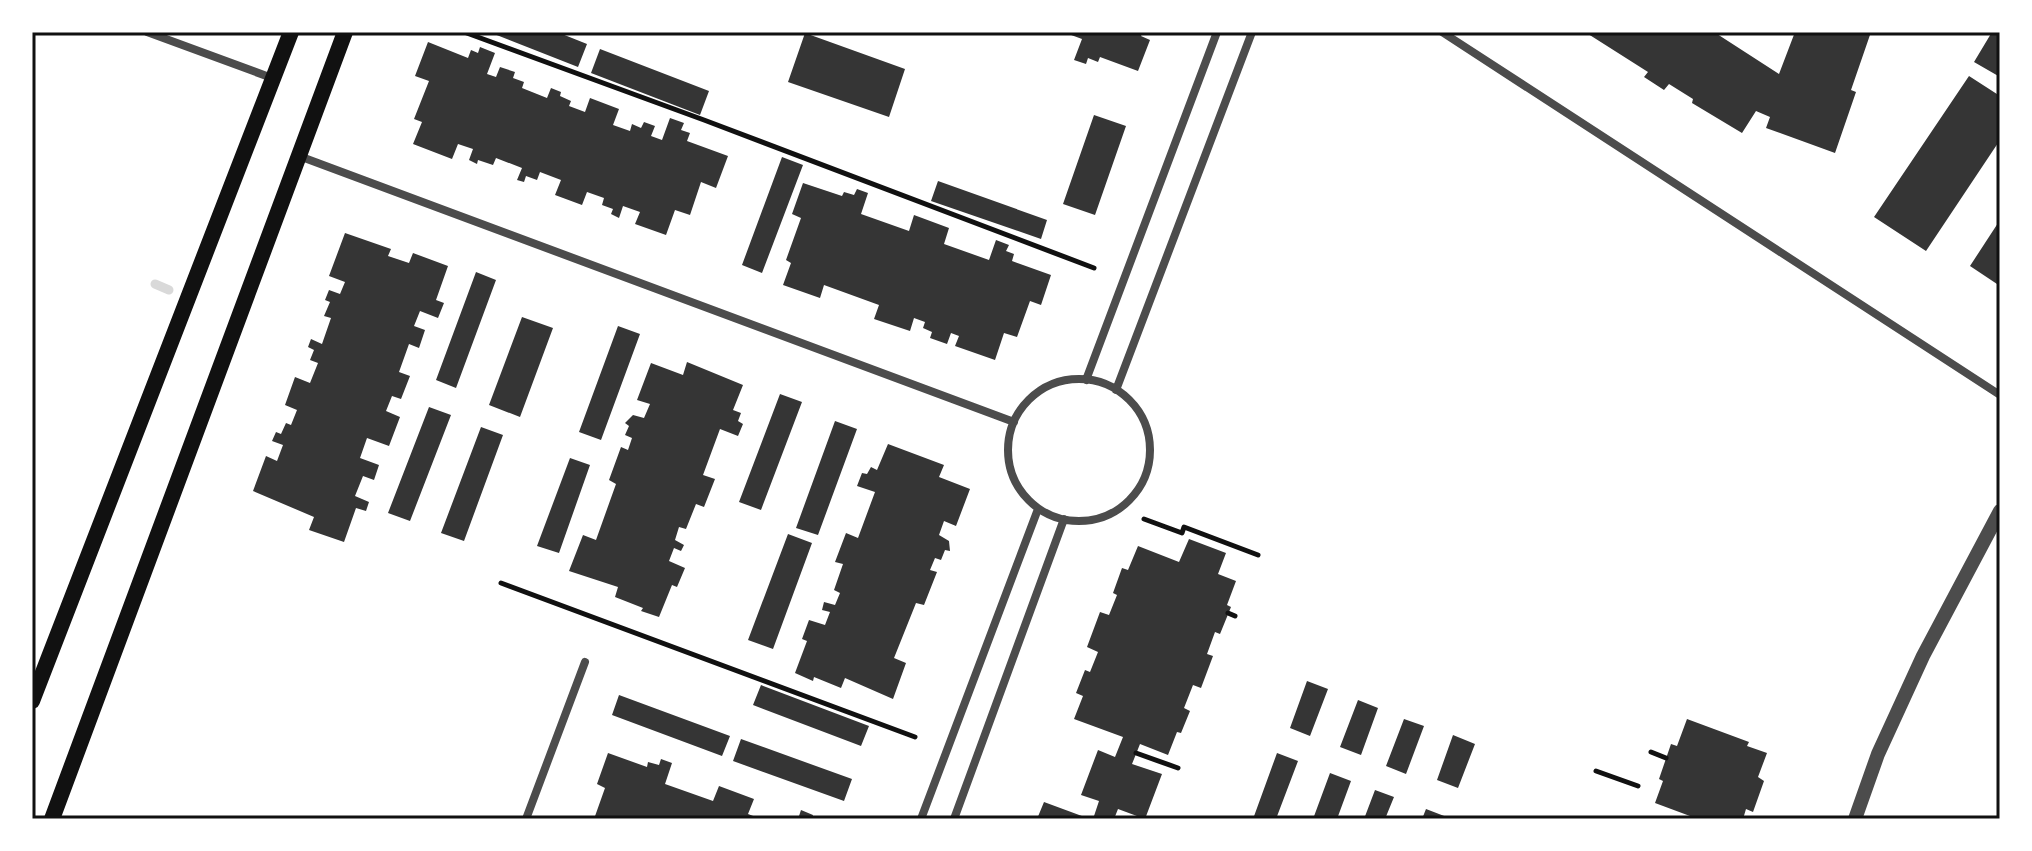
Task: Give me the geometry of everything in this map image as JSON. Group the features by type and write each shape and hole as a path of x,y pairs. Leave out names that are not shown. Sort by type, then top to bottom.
{"main road":[{"path":"32,701 291,32"},
{"path":"52,819 345,32"}],"street":[{"path":"147,32 273,79"},
{"path":"1086,380 1217,32"},
{"path":"1116,390 1252,32"},
{"path":"1442,32 2000,395"},
{"path":"299,156 1014,422"},
{"path":"1086,380 1116,390 1133,405 1145,424 1150,446 1148,468 1141,485 1131,499 1100,518 1082,521 1064,519 1038,509 1022,493 1011,472 1007,449 1014,422 1023,405 1041,390 1063,381 1086,380"},
{"path":"921,819 1038,509"},
{"path":"1855,819 1878,754 1923,656 2000,511"},
{"path":"954,819 1064,519"},
{"path":"526,819 585,662"}],"path":[{"path":"464,32 1094,268"},
{"path":"1144,519 1182,533 1184,527 1258,555"},
{"path":"501,583 915,737"},
{"path":"1228,613 1235,616"},
{"path":"1651,752 1666,758"},
{"path":"1136,753 1178,768"},
{"path":"1596,771 1638,786"}],"building":[{"path":"489,32 557,32 587,44 578,67"},
{"path":"1063,32 1143,32 1141,36 1150,40 1138,71 1100,57 1098,62 1088,58 1086,64 1074,60 1082,39"},
{"path":"1585,32 1714,32 1779,74 1795,32 1871,32 1851,90 1856,92 1835,153 1766,128 1770,117 1756,111 1742,133 1692,103 1693,99 1669,84 1664,90 1644,77 1648,72"},
{"path":"1992,32 2000,32 2000,77 1974,62"},
{"path":"805,33 905,69 889,117 788,82"},
{"path":"428,42 468,58 471,50 478,53 480,47 495,53 487,74 496,77 500,67 515,72 513,78 524,82 522,88 547,98 551,88 571,101 569,106 585,112 590,98 619,109 613,125 630,131 632,124 641,128 644,122 655,126 651,136 662,140 670,118 684,123 681,130 690,133 687,141 728,156 716,188 701,182 690,215 675,210 666,235 635,224 640,212 623,206 619,218 611,214 613,209 602,205 604,198 587,192 582,205 555,195 561,180 540,172 537,180 526,176 524,182 517,180 522,168 496,158 493,165 469,160 473,149 458,144 452,159 413,144 422,122 414,119 429,81 415,76"},
{"path":"600,49 709,91 700,115 591,73"},
{"path":"1969,76 2000,96 2000,140 1926,251 1874,217"},
{"path":"1094,115 1126,126 1095,215 1063,204"},
{"path":"782,157 803,165 762,273 742,265"},
{"path":"938,181 1047,220 1041,239 931,201"},
{"path":"803,183 842,196 844,192 854,195 857,189 868,193 861,214 909,231 914,215 949,228 944,244 989,260 996,240 1009,245 1006,251 1014,254 1012,261 1051,275 1041,305 1030,301 1017,337 1004,333 995,360 955,346 959,336 951,333 947,344 930,338 932,332 923,328 925,322 914,318 910,331 874,319 879,305 824,285 820,298 783,285 791,263 786,260 801,218 792,214"},
{"path":"2000,220 2000,286 1970,266"},
{"path":"345,233 391,249 388,256 409,263 413,253 448,266 436,300 444,303 438,318 420,311 414,326 425,330 419,348 409,344 399,372 410,376 401,399 392,396 386,411 400,417 389,446 367,438 360,458 379,465 374,480 363,476 355,496 369,502 366,511 356,508 344,542 309,530 314,517 253,491 266,456 277,461 283,445 272,441 276,432 281,434 286,423 291,425 297,410 285,405 295,377 310,383 318,363 310,360 314,350 308,347 311,339 322,344 331,318 324,316 330,302 325,300 329,290 340,294 345,282 329,276"},
{"path":"476,272 496,280 456,388 436,380"},
{"path":"522,317 553,328 520,417 489,405"},
{"path":"618,326 640,334 601,440 579,432"},
{"path":"687,362 743,385 733,410 741,413 738,421 743,424 738,436 720,429 703,475 715,479 704,507 696,504 686,529 679,527 675,540 684,545 681,551 674,548 669,561 685,568 677,587 672,585 659,617 615,597 618,587 569,571 583,535 596,540 616,484 609,480 621,447 628,450 632,438 625,435 629,426 625,423 633,415 644,418 650,404 637,400 651,363 683,375"},
{"path":"780,394 802,402 761,510 739,502"},
{"path":"429,407 451,415 410,521 388,513"},
{"path":"835,421 857,429 818,535 796,528"},
{"path":"481,427 503,435 464,541 441,533"},
{"path":"888,444 944,465 939,477 970,489 956,526 944,521 939,535 949,541 950,551 945,550 941,560 935,558 930,570 937,572 924,605 916,603 894,658 906,663 893,699 845,678 841,688 795,673 807,641 802,639 809,620 825,625 830,612 822,610 824,602 835,605 840,593 834,590 843,564 835,562 846,533 858,538 875,492 857,486 862,473 867,474 871,467 877,470"},
{"path":"570,458 590,465 559,553 537,546"},
{"path":"788,534 812,543 773,649 748,640"},
{"path":"1189,539 1226,553 1218,574 1236,581 1227,605 1231,607 1220,634 1215,632 1207,654 1213,656 1201,688 1193,685 1184,708 1190,711 1168,755 1140,744 1132,764 1162,774 1145,819 1118,809 1114,819 1093,819 1099,801 1081,795 1098,750 1115,757 1123,737 1074,719 1083,696 1076,693 1085,670 1090,672 1098,652 1087,647 1100,612 1109,615 1122,568 1128,570 1138,546 1179,562"},
{"path":"1307,681 1328,689 1310,736 1290,728"},
{"path":"761,685 869,726 861,746 753,705"},
{"path":"619,695 730,736 722,756 612,715"},
{"path":"1358,700 1378,708 1361,755 1340,747"},
{"path":"1404,719 1424,726 1406,774 1386,766"},
{"path":"1687,719 1749,742 1747,746 1767,753 1758,777 1764,781 1753,812 1746,809 1743,819 1698,819 1655,803 1663,781 1659,779 1671,744 1677,746"},
{"path":"1453,735 1475,744 1458,788 1437,780"},
{"path":"741,739 852,779 844,801 733,761"},
{"path":"608,753 647,767 648,762 659,765 661,759 672,763 665,784 713,801 719,786 754,799 748,814 761,819 594,819 605,788 597,784"},
{"path":"1277,753 1298,761 1276,819 1253,819"},
{"path":"1330,773 1351,781 1337,819 1313,819"},
{"path":"1375,790 1394,797 1385,819 1364,819"},
{"path":"1044,802 1090,819 1037,819"},
{"path":"1426,809 1452,819 1422,819"},
{"path":"801,810 813,815 812,819 798,819"}],"waterway":[{"path":"155,284 169,290"}]}
